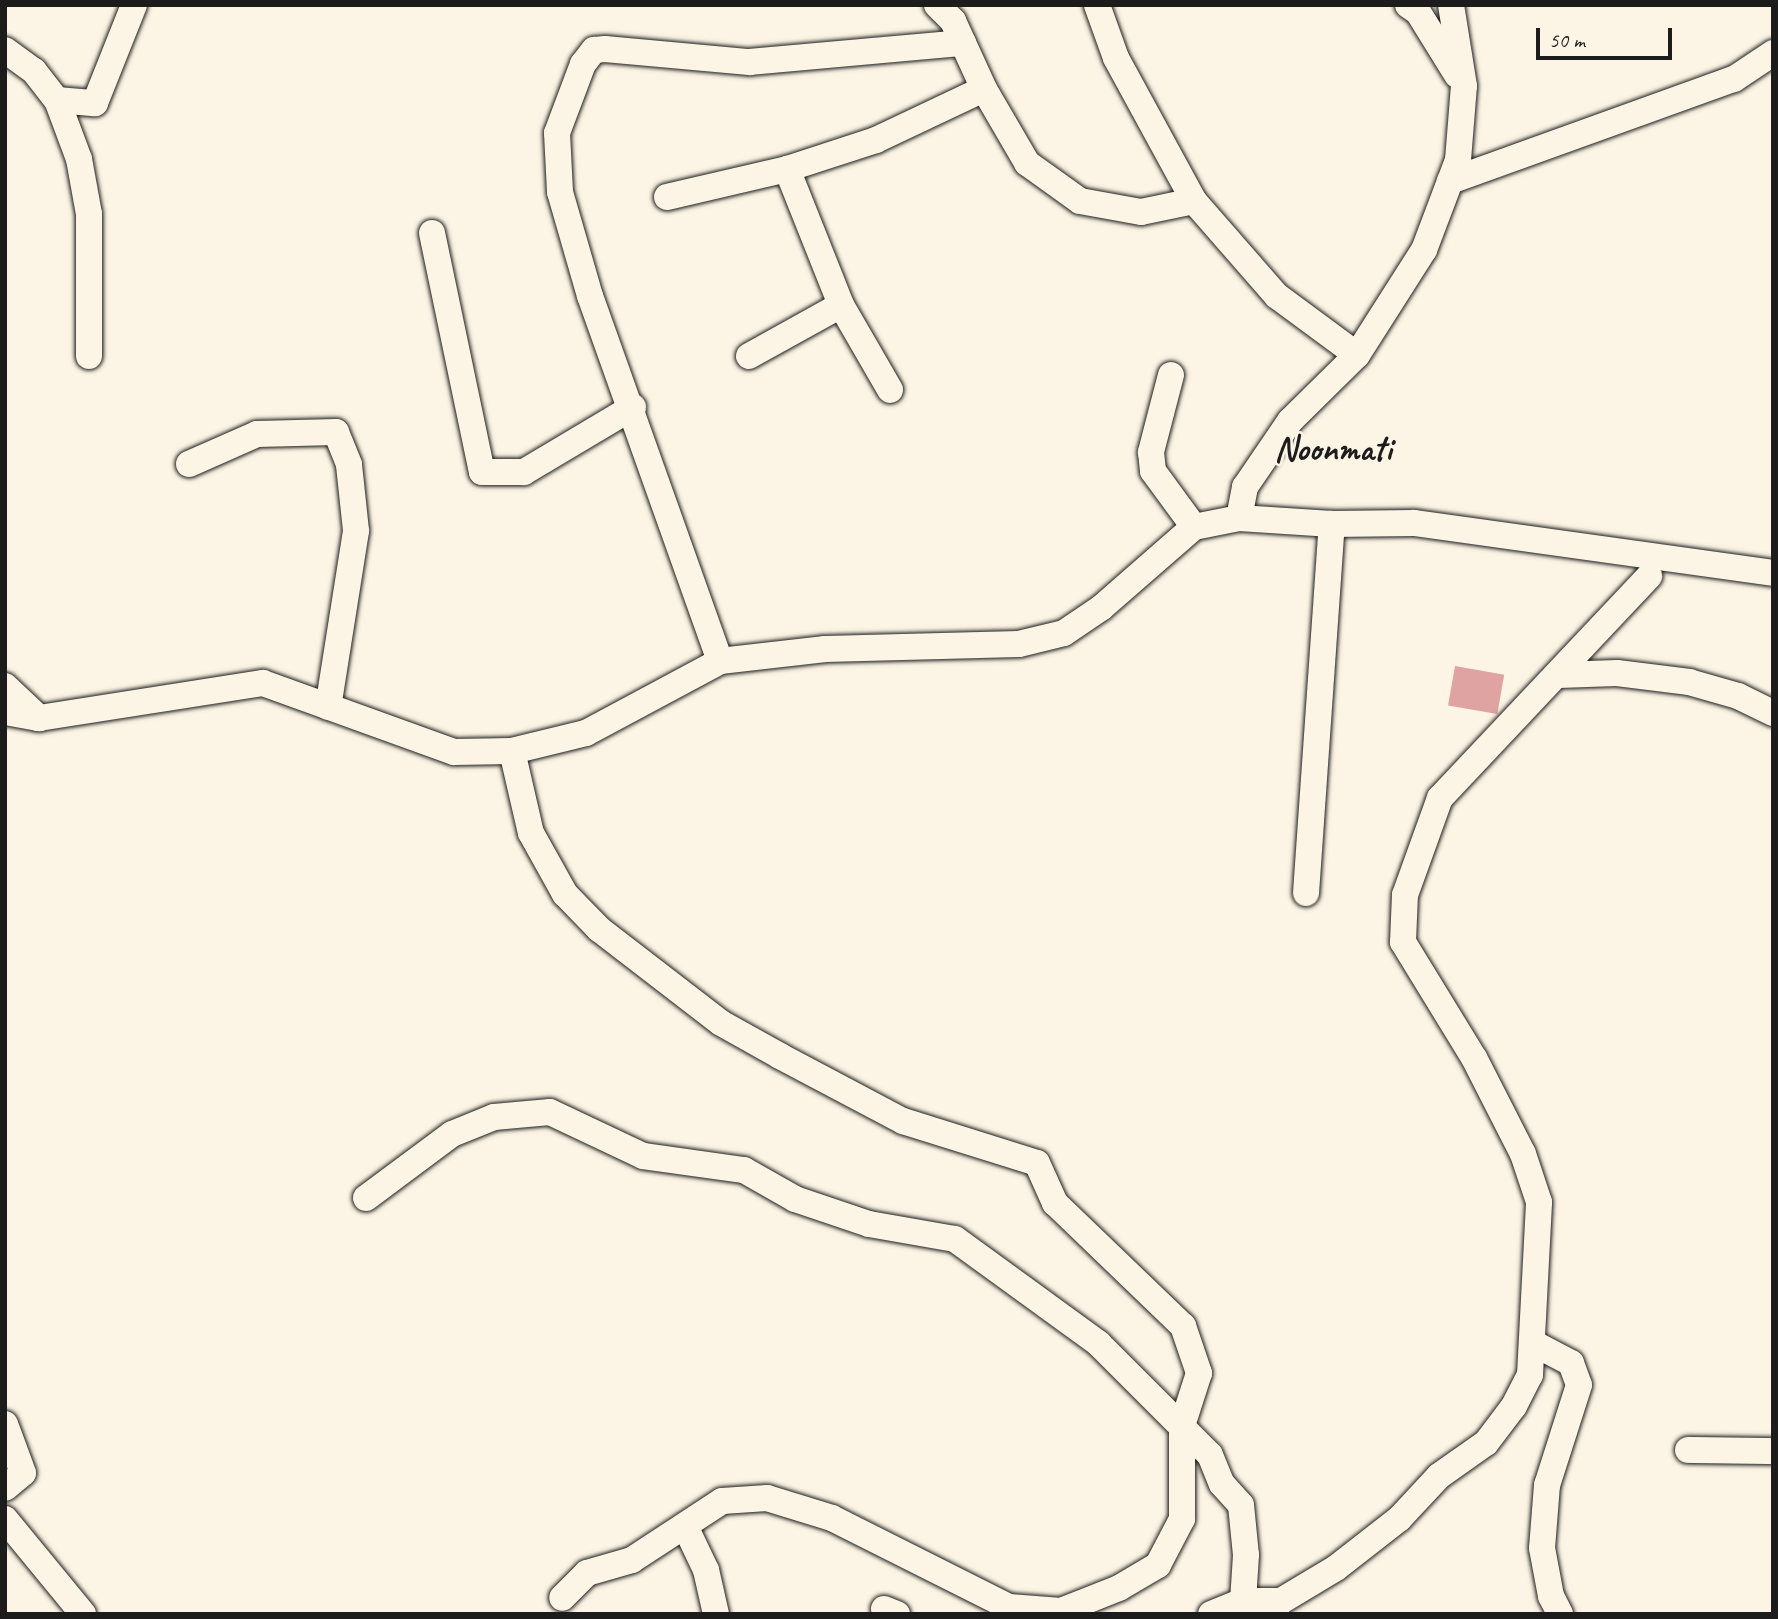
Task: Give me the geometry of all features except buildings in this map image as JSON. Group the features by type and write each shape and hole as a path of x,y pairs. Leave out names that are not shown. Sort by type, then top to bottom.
{"street":[{"path":"57,100 95,103 134,5"},
{"path":"937,5 953,21 984,89 1027,163 1080,201 1142,212 1194,201"},
{"path":"1097,5 1116,58 1194,201 1277,296 1357,355"},
{"path":"1408,5 1418,12 1464,86"},
{"path":"1239,517 1245,487 1290,421 1357,355 1424,250 1458,160 1464,86 1451,5"},
{"path":"720,661 633,407 590,296 556,163 557,133 583,64 594,50 749,62 963,43"},
{"path":"5,50 34,71 57,100 79,159 89,214 89,356"},
{"path":"1450,181 1734,79 1773,53"},
{"path":"667,197 787,169 876,140 984,89"},
{"path":"787,169 841,305 890,390"},
{"path":"432,233 482,472 524,472 633,407"},
{"path":"749,356 841,305"},
{"path":"1171,375 1151,452 1153,471 1194,527"},
{"path":"189,464 257,434 336,432 349,465 356,531 328,707"},
{"path":"5,712 39,718 263,684 454,752 512,751 586,733 720,661 825,649 1018,644 1064,633 1101,608 1194,527 1239,517 1332,524 1414,523 1773,573"},
{"path":"1306,893 1332,524"},
{"path":"1369,524 1403,537 1649,576 1773,592"},
{"path":"1211,1614 1243,1601 1290,1607 1399,1519 1439,1476 1486,1443 1514,1406 1530,1376 1539,1202 1523,1154 1474,1058 1403,942 1405,895 1440,798 1482,749 1558,675 1649,576"},
{"path":"1558,675 1617,673 1689,682 1738,696 1773,713"},
{"path":"5,686 39,718"},
{"path":"512,751 530,833 565,894 599,929 721,1023 792,1063 903,1121 1037,1163 1055,1203 1183,1326 1199,1373 1182,1426 1182,1519 1157,1565 1119,1588 1060,1611 1009,1607 945,1579 884,1541 832,1518 767,1498 722,1501 632,1560 587,1573 562,1598"},
{"path":"366,1198 452,1134 494,1116 550,1112 643,1156 744,1170 795,1199 869,1224 955,1239 1098,1343 1210,1455 1222,1484 1241,1505 1246,1555 1243,1601"},
{"path":"1533,1343 1571,1363 1579,1385 1547,1485 1543,1535 1551,1596 1560,1614"},
{"path":"5,1424 23,1473 5,1488"},
{"path":"1688,1450 1773,1451"},
{"path":"5,1519 83,1614"},
{"path":"685,1525 706,1570 716,1614"}],"district":[{"name":"Noonmati","path":"1333,449"}]}
